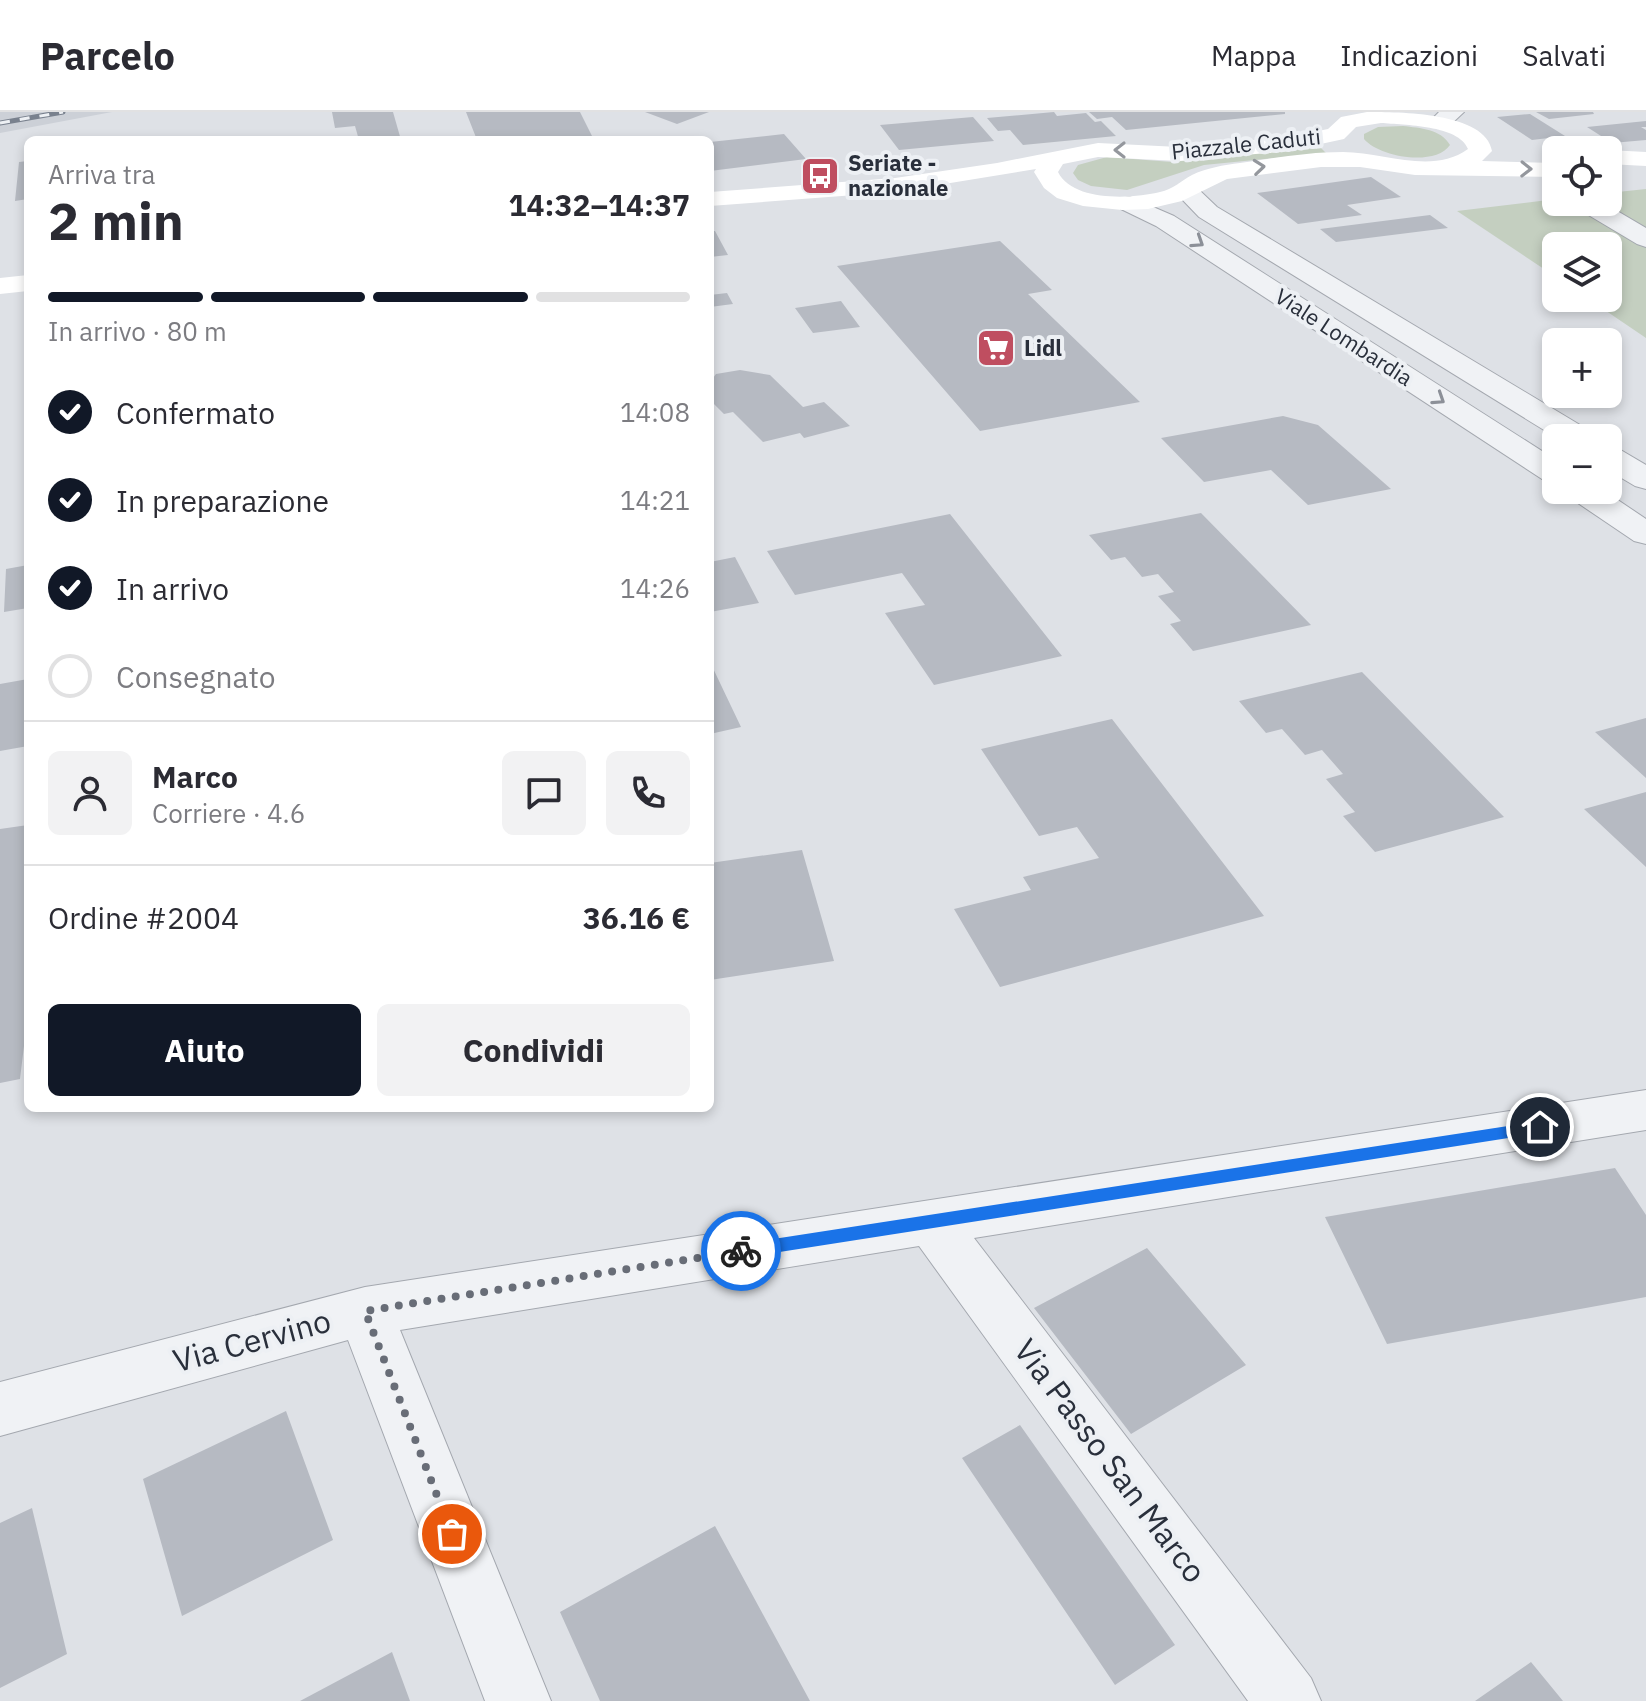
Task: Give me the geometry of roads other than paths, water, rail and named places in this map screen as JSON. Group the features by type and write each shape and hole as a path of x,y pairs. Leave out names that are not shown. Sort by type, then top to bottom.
{"main road":[{"path":"1408,112 1447,117"},
{"name":"Piazzale Caduti","path":"1401,116 1447,117 1479,143 1480,151 1459,164 1439,167 1346,159 1228,171 1200,181 1186,191 1130,204 1039,189 895,185 1053,161 1098,150 1179,154 1288,144 1344,123 1401,116"},
{"name":"Piazzale Caduti","path":"1344,123 1338,142 1349,151 1388,164"},
{"path":"1471,135 1542,150"},
{"path":"1622,158 1646,159"},
{"path":"1053,161 1046,172 1052,185 1070,196"},
{"path":"1439,167 1542,170"},
{"path":"1622,172 1646,173"},
{"path":"714,199 895,185"},
{"path":"0,286 24,283"}],"street":[{"name":"Viale Lombardia","path":"1186,191 1208,212 1556,424"},
{"name":"Viale Lombardia","path":"1130,204 1165,221 1542,465"},
{"path":"1607,216 1646,239"},
{"path":"1292,303 1311,292 1344,294"},
{"path":"1622,464 1646,479"},
{"path":"1622,498 1646,505"},
{"path":"1602,504 1646,534"},
{"name":"Via Cervino","path":"0,1409 365,1311 931,1221 1641,1117"},
{"name":"Via Passo San Marco","path":"931,1221 1288,1701"},
{"path":"365,1311 518,1701"}],"railway":[{"path":"0,123 63,112"}],"place":[{"name":"Seriate - nazionale","path":"820,176"},
{"name":"Lidl","path":"996,348"}]}
